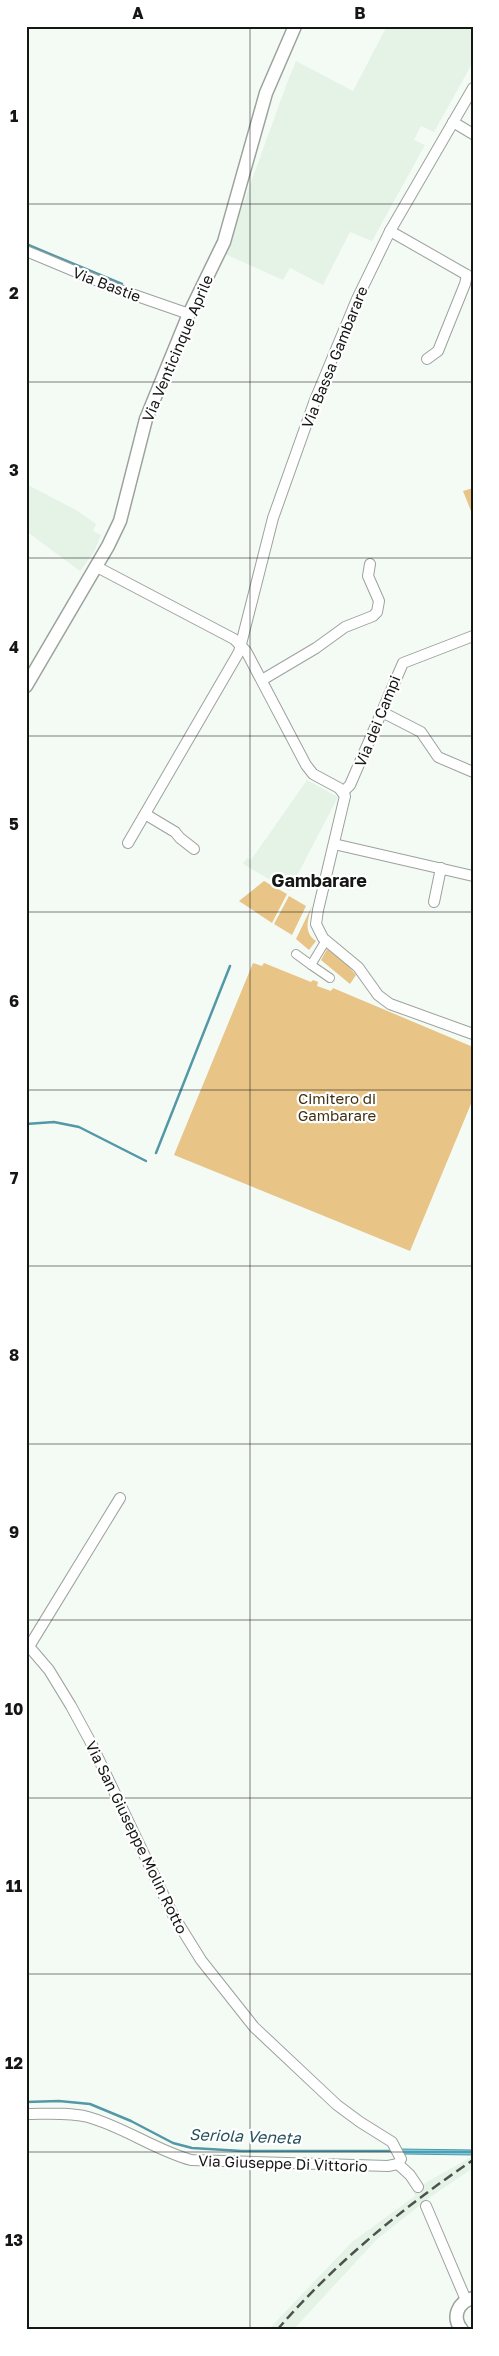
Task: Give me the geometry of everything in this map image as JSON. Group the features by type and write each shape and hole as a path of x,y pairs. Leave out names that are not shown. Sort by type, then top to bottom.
{"street":[{"name":"Via Venticinque Aprile","path":"26,686 97,567 123,512 146,419 189,314 224,242 266,93 295,26"},
{"name":"Via Bassa Gambarare","path":"128,843 238,653 273,518 312,409 358,295 390,231 473,88"},
{"path":"453,122 473,134"},
{"path":"390,231 470,273 438,351 428,359"},
{"name":"Via Bastie","path":"26,251 117,289 189,314"},
{"path":"262,680 316,648 345,627 373,616 377,612 379,601 368,576 370,564"},
{"path":"97,567 241,645 262,680 299,752 313,774 343,792 344,802 316,924 318,931 358,967 378,995 390,1004 473,1034"},
{"name":"Via dei Campi","path":"343,792 350,785 382,712 398,669 403,662 473,636"},
{"path":"382,712 421,732 438,757 473,772"},
{"path":"145,814 176,832 180,838 194,849"},
{"path":"334,844 473,876"},
{"path":"434,902 441,868"},
{"path":"311,965 326,940"},
{"path":"296,954 330,978"},
{"name":"Via San Giuseppe Molin Rotto","path":"120,1498 28,1644 49,1670 71,1706 105,1771 172,1915 201,1960 254,2027 304,2076 352,2116 395,2145 400,2162 418,2187"},
{"name":"Via Giuseppe Di Vittorio","path":"26,2114 77,2115 90,2118 135,2136 174,2155 191,2160 388,2166 400,2162"},
{"path":"426,2206 469,2299 457,2310 457,2328"}],"shaded area":[{"path":"387,26 473,26 473,62 434,132 421,126 414,140 425,145 372,241 350,232 323,285 290,268 283,280 225,254 296,61 353,91"},
{"path":"26,484 76,510 96,524 93,531 101,535 94,552 80,571 26,531"},
{"path":"307,780 338,797 289,891 243,864 247,858 251,860"},
{"path":"473,2156 473,2168 429,2198 376,2240 293,2330 268,2330 352,2242 415,2196 413,2190"}],"green space":[{"path":"473,488 473,516 463,491"},
{"path":"264,881 287,894 272,923 239,901"},
{"path":"289,896 306,906 292,935 274,924"},
{"path":"312,906 308,920 308,929 309,934 316,941 309,950 296,939"},
{"path":"327,949 346,963 356,975 350,984 321,960"},
{"name":"Cimitero di Gambarare","path":"253,963 262,966 264,963 311,982 313,980 318,982 317,986 331,991 333,988 473,1047 473,1099 410,1251 174,1155"}],"water":[{"path":"400,2149 473,2150 473,2155 404,2154"}],"waterway":[{"path":"26,244 122,284"},
{"path":"156,1153 230,966"},
{"path":"26,1124 54,1122 79,1127 146,1161"},
{"name":"Seriola Veneta","path":"26,2102 59,2101 90,2104 131,2121 173,2143 192,2148 242,2151 394,2151"}],"railway":[{"path":"277,2330 322,2282 369,2239 420,2198 473,2160"}],"district":[{"name":"Gambarare","path":"319,880"}]}
